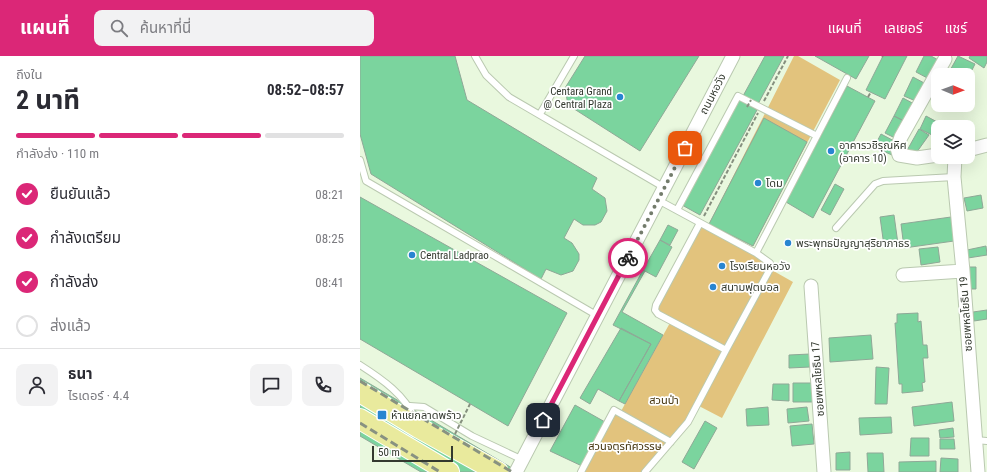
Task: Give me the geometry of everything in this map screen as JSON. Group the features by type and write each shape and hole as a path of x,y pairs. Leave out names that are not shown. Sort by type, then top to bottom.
{"main road":[{"path":"360,392 418,428 498,472"},
{"path":"362,425 449,472"}],"street":[{"name":"ถนนหอวัง","path":"516,472 733,56"},
{"path":"931,155 907,157 899,154 897,148 901,137 945,59"},
{"path":"975,148 987,145"},
{"name":"ซอยพหลโยธิน 19","path":"955,164 954,177 981,440 978,472"},
{"path":"903,275 963,271"},
{"name":"ซอยพหลโยธิน 17","path":"811,286 824,472"}],"lane":[{"path":"475,56 486,75 505,93 665,188"},
{"path":"540,114 574,56"},
{"path":"756,253 847,78"},
{"path":"677,210 738,96 817,136"},
{"path":"360,160 366,181 598,316"},
{"path":"836,228 875,184 883,181 954,177"},
{"path":"645,472 688,422 770,269 768,260 658,200"},
{"path":"700,223 656,305 655,310 658,314 726,350"},
{"path":"360,365 390,386 410,406 418,428"},
{"path":"410,406 424,408 472,436 523,460"},
{"path":"581,472 614,410 671,442"}],"path":[{"path":"700,223 788,56"},
{"path":"868,97 871,92"},
{"path":"747,107 750,100"},
{"path":"455,434 470,404"}],"green space":[{"name":"โดม","path":"794,56 798,56 840,80 753,246 709,224"},
{"path":"700,223 770,263 770,269 793,282 722,418 697,405 688,422 645,472 581,472 614,410 620,413 671,321 656,312"}],"building":[{"path":"360,56 455,56 467,100 597,178 592,189 605,198 607,211 601,222 595,225 583,225 574,219 564,238 572,243 579,254 579,260 573,271 561,275 546,269 541,279 371,174 360,134"},
{"name":"Centara Grand @ Central Plaza","path":"585,56 699,56 640,151 568,105 565,88"},
{"path":"765,56 784,56 758,104 743,96"},
{"path":"815,56 869,56 856,79"},
{"path":"883,56 907,56 885,99 866,90"},
{"path":"924,56 931,56 942,62 939,68 931,68 931,80 916,72"},
{"path":"958,56 975,64 973,68 951,68"},
{"path":"970,56 987,56 987,62 984,68 969,58"},
{"path":"913,77 926,84 918,102 904,96"},
{"name":"อาคารวชิรุณหิศ (อาคาร 10)","path":"847,86 875,101 813,218 786,202"},
{"path":"903,98 916,105 908,123 894,116"},
{"path":"739,100 757,110 700,215 682,205"},
{"path":"894,116 908,123 899,140 885,133"},
{"path":"926,116 934,120 931,120 931,134 920,129"},
{"name":"โดม","path":"764,118 807,142 753,246 709,224"},
{"path":"919,129 929,135 914,156 905,154"},
{"path":"881,134 898,143 892,155 874,147"},
{"path":"835,184 844,189 830,215 821,210"},
{"path":"981,195 983,208 967,211 964,198"},
{"name":"Central Ladprao","path":"360,197 567,313 508,426 360,339"},
{"path":"894,215 898,244 884,246 880,217"},
{"path":"951,217 954,241 904,248 901,224"},
{"path":"668,225 678,230 670,245 660,240"},
{"path":"660,240 672,247 656,277 643,270"},
{"path":"986,246 987,255 968,258 967,250"},
{"path":"938,247 940,262 921,265 919,249"},
{"path":"968,267 976,267 976,289 968,289"},
{"path":"643,270 645,271 622,312 663,335 625,404 619,401 651,344 613,325"},
{"path":"987,310 987,319 974,321 973,312"},
{"path":"918,313 918,322 921,321 923,345 927,345 928,358 923,358 925,382 922,383 923,391 902,393 902,384 899,384 895,323 897,323 897,314"},
{"path":"621,328 651,344 619,401 598,389 590,404 580,398"},
{"path":"871,335 873,359 830,362 829,338"},
{"path":"810,354 810,367 789,368 789,355"},
{"path":"876,367 889,368 887,404 875,404"},
{"path":"360,378 512,468 510,472 421,472 360,436"},
{"path":"793,383 813,383 813,402 793,402"},
{"path":"773,384 789,384 789,401 772,400"},
{"path":"952,402 954,421 914,426 912,407"},
{"path":"575,405 605,422 582,466 550,451"},
{"path":"768,407 769,425 747,426 746,409"},
{"path":"807,407 809,421 788,423 787,409"},
{"path":"891,417 892,433 860,435 859,418"},
{"path":"705,421 717,428 694,469 682,462"},
{"path":"812,424 814,444 792,446 790,426"},
{"path":"953,428 954,437 940,438 939,430"},
{"path":"911,438 929,438 929,456 910,456"},
{"path":"940,439 954,439 955,449 940,449"},
{"path":"850,452 850,470 836,470 836,453"},
{"path":"867,453 883,453 884,472 868,472"},
{"path":"941,458 958,459 958,472 940,472"},
{"path":"936,461 936,472 899,472 899,462"}],"railway":[{"path":"360,381 512,472"},
{"path":"360,423 440,472"}],"way so far":[{"path":"628,258 685,148"}],"place":[{"name":"Centara Grand @ Central Plaza","path":"620,97"},
{"name":"อาคารวชิรุณหิศ (อาคาร 10)","path":"831,151"},
{"name":"โดม","path":"758,183"},
{"name":"พระพุทธปัญญาสุริยาภาธร","path":"788,243"},
{"name":"Central Ladprao","path":"412,255"},
{"name":"โรงเรียนหอวัง","path":"722,266"},
{"name":"สนามฟุตบอล","path":"713,287"},
{"name":"ห้าแยกลาดพร้าว","path":"382,415"}],"route":[{"path":"543,420 628,258"}],"park label":[{"name":"สวนป่า","path":"664,400"},
{"name":"สวนจตุรทัศวรรษ","path":"625,446"}]}
